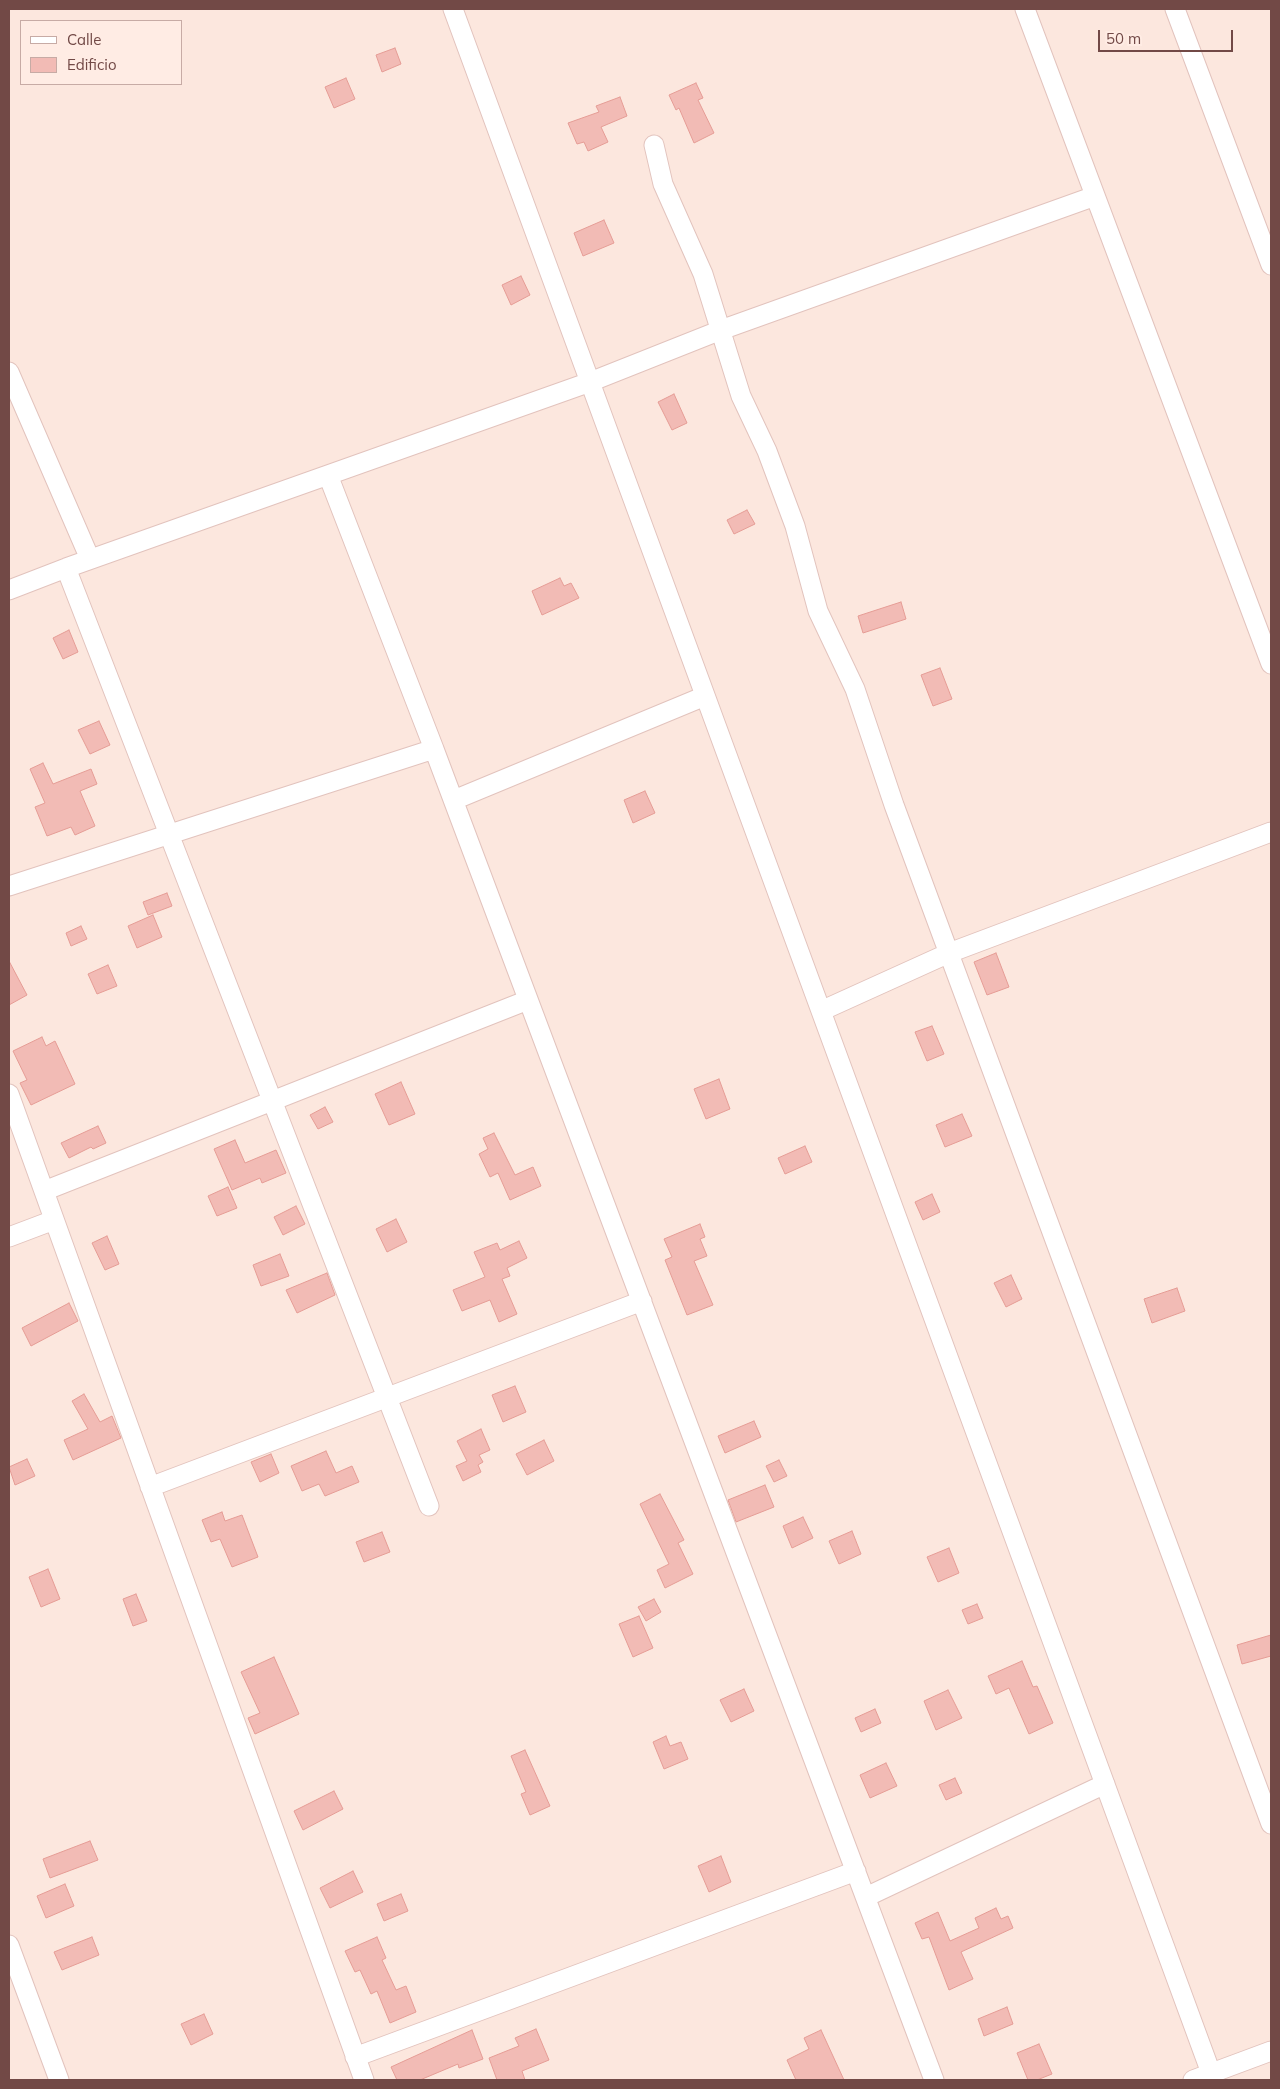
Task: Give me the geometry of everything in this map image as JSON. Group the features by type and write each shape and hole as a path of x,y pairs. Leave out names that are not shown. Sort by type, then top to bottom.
{"street":[{"path":"453,9 1105,1784 1201,2078 1271,2051"},
{"path":"1025,9 1271,664"},
{"path":"1175,9 1271,264"},
{"path":"654,145 663,184 691,244 721,330 741,396 767,451 795,526 818,611 856,688 894,805 1271,1824"},
{"path":"9,590 66,568 590,382 721,330 1096,196"},
{"path":"9,372 90,560"},
{"path":"328,475 454,800 934,2080"},
{"path":"66,568 429,1506"},
{"path":"454,800 705,696"},
{"path":"9,886 434,750"},
{"path":"821,1011 949,953 1271,832"},
{"path":"44,1191 528,1000"},
{"path":"9,1094 364,2080"},
{"path":"9,1237 54,1220"},
{"path":"150,1487 642,1301"},
{"path":"866,1897 1105,1784"},
{"path":"355,2056 856,1871"},
{"path":"9,1945 59,2080"}],"building":[{"path":"395,48 401,64 382,72 376,55"},
{"path":"346,78 355,99 334,108 325,87"},
{"path":"696,83 703,98 698,100 714,133 694,143 679,108 676,110 669,95"},
{"path":"620,97 627,116 601,127 608,142 588,151 584,142 577,144 568,123 599,112 596,106"},
{"path":"604,220 614,243 583,256 574,233"},
{"path":"521,276 530,295 511,305 502,285"},
{"path":"674,394 687,423 672,430 658,402"},
{"path":"747,510 755,524 734,534 727,520"},
{"path":"560,578 564,586 571,583 579,598 542,615 532,591"},
{"path":"901,602 906,619 863,633 858,616"},
{"path":"69,630 78,652 63,659 53,638"},
{"path":"940,668 952,699 933,706 921,675"},
{"path":"99,721 110,745 90,754 78,730"},
{"path":"43,763 53,784 91,769 97,784 80,791 95,826 75,835 71,827 47,836 35,807 45,803 30,769"},
{"path":"645,791 655,813 633,823 624,800"},
{"path":"167,893 172,906 148,915 143,902"},
{"path":"153,915 162,937 137,948 128,926"},
{"path":"81,926 87,939 71,946 66,933"},
{"path":"996,953 1009,987 987,995 974,962"},
{"path":"9,961 27,995 9,1005"},
{"path":"108,965 117,986 97,994 88,974"},
{"path":"932,1026 944,1054 927,1061 915,1032"},
{"path":"42,1037 46,1046 55,1041 75,1084 31,1105 20,1083 27,1080 13,1051"},
{"path":"719,1079 730,1109 706,1119 694,1089"},
{"path":"401,1082 415,1114 389,1125 375,1094"},
{"path":"325,1107 333,1122 318,1129 310,1115"},
{"path":"962,1114 972,1136 945,1147 936,1125"},
{"path":"98,1126 106,1143 93,1149 91,1147 69,1158 61,1143"},
{"path":"494,1133 515,1175 533,1167 541,1186 510,1200 498,1173 490,1177 479,1154 488,1149 483,1138"},
{"path":"235,1140 245,1163 276,1150 286,1173 262,1183 260,1178 232,1190 214,1149"},
{"path":"805,1146 812,1162 785,1174 778,1158"},
{"path":"228,1187 237,1208 217,1216 208,1196"},
{"path":"932,1194 940,1212 923,1220 915,1202"},
{"path":"296,1206 305,1224 283,1235 274,1217"},
{"path":"396,1219 407,1242 387,1252 376,1229"},
{"path":"700,1224 705,1237 700,1239 707,1256 694,1261 713,1305 687,1315 665,1260 672,1257 664,1239"},
{"path":"107,1236 119,1264 105,1270 92,1243"},
{"path":"519,1241 527,1258 507,1268 510,1276 502,1279 517,1314 499,1322 490,1300 462,1311 453,1290 485,1277 474,1252 497,1243 500,1250"},
{"path":"280,1254 289,1276 261,1286 253,1265"},
{"path":"327,1273 335,1295 297,1313 286,1290"},
{"path":"1011,1275 1022,1299 1006,1307 994,1283"},
{"path":"1177,1288 1185,1311 1152,1323 1144,1299"},
{"path":"69,1303 78,1321 31,1346 22,1328"},
{"path":"515,1386 526,1412 503,1422 492,1395"},
{"path":"84,1394 100,1422 112,1416 121,1438 73,1460 64,1440 88,1429 72,1401"},
{"path":"754,1421 761,1437 725,1453 718,1436"},
{"path":"481,1429 490,1450 479,1455 483,1462 478,1465 481,1472 463,1481 456,1466 467,1461 457,1441"},
{"path":"544,1440 554,1461 527,1475 516,1454"},
{"path":"326,1451 336,1473 352,1466 359,1482 325,1496 319,1484 302,1491 291,1466"},
{"path":"271,1454 279,1473 260,1482 251,1462"},
{"path":"27,1459 35,1476 15,1485 9,1467"},
{"path":"779,1460 787,1476 774,1482 766,1466"},
{"path":"765,1485 774,1507 736,1522 728,1500"},
{"path":"660,1494 684,1540 678,1543 693,1574 665,1588 657,1570 669,1564 640,1504"},
{"path":"222,1512 225,1521 242,1515 258,1557 232,1567 220,1539 211,1542 202,1520"},
{"path":"803,1517 813,1538 792,1548 783,1526"},
{"path":"852,1531 861,1554 839,1564 829,1541"},
{"path":"382,1532 390,1552 364,1562 356,1542"},
{"path":"949,1548 959,1573 938,1582 927,1557"},
{"path":"48,1569 60,1599 41,1607 29,1577"},
{"path":"136,1594 147,1621 133,1626 123,1599"},
{"path":"654,1599 661,1612 646,1621 638,1607"},
{"path":"977,1604 983,1618 968,1624 962,1610"},
{"path":"639,1616 653,1648 633,1657 619,1624"},
{"path":"1271,1635 1271,1656 1242,1664 1237,1645"},
{"path":"274,1657 299,1714 255,1734 248,1718 260,1713 241,1672"},
{"path":"1022,1661 1033,1687 1037,1686 1053,1723 1029,1734 1009,1688 996,1694 988,1676"},
{"path":"744,1689 754,1711 731,1722 720,1700"},
{"path":"948,1690 962,1718 936,1730 924,1701"},
{"path":"875,1709 881,1723 861,1732 855,1718"},
{"path":"666,1736 670,1746 681,1742 688,1759 664,1769 653,1742"},
{"path":"525,1750 550,1806 530,1815 521,1794 526,1792 511,1756"},
{"path":"886,1763 897,1786 870,1798 860,1775"},
{"path":"955,1778 962,1793 946,1800 939,1785"},
{"path":"334,1791 343,1809 303,1830 294,1811"},
{"path":"90,1841 98,1860 50,1878 43,1859"},
{"path":"721,1856 731,1882 709,1892 698,1866"},
{"path":"353,1871 363,1892 330,1908 320,1888"},
{"path":"65,1884 74,1906 46,1918 37,1896"},
{"path":"401,1894 408,1911 384,1921 377,1904"},
{"path":"996,1908 1001,1919 1008,1916 1013,1928 961,1952 973,1979 949,1990 929,1937 922,1939 915,1923 938,1912 950,1941 979,1928 975,1918"},
{"path":"92,1937 99,1955 62,1970 54,1952"},
{"path":"377,1937 386,1958 382,1960 396,1990 406,1986 416,2012 390,2023 377,1991 371,1994 360,1970 355,1972 345,1951"},
{"path":"1007,2007 1013,2024 984,2036 978,2019"},
{"path":"204,2014 213,2034 191,2045 181,2024"},
{"path":"536,2029 549,2060 522,2071 525,2080 497,2080 489,2058 519,2046 515,2038"},
{"path":"472,2030 483,2059 459,2068 458,2064 420,2080 397,2080 391,2067"},
{"path":"821,2030 844,2080 796,2080 787,2060 809,2049 804,2038"},
{"path":"1039,2044 1052,2074 1037,2080 1028,2080 1017,2053"}]}
